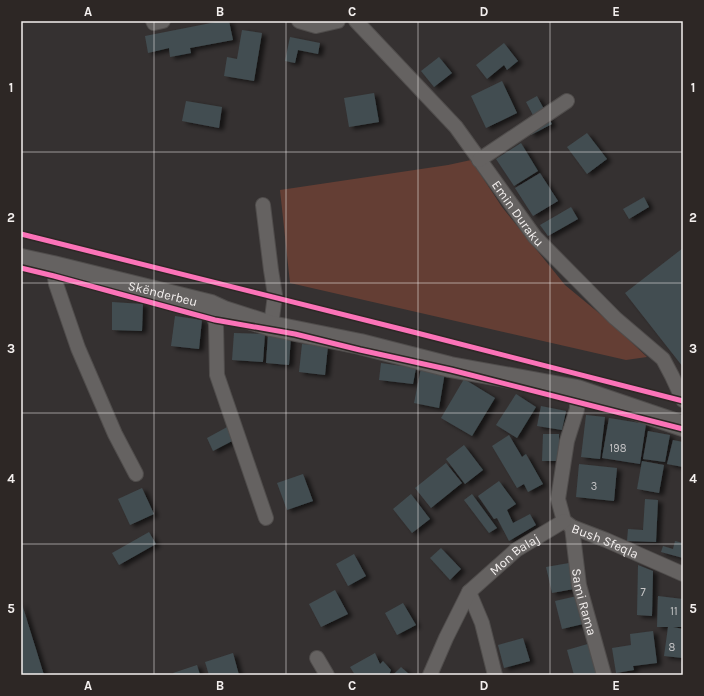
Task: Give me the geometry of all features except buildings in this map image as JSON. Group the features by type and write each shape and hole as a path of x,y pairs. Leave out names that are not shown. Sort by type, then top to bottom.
{"main road":[{"name":"Skënderbeu","path":"21,259 211,305 224,311 271,326 360,344 450,367 577,390 683,426"}],"street":[{"path":"299,21 316,26 338,21"},
{"name":"Emin Duraku","path":"356,21 456,127 535,236 616,318 663,358 683,400"},
{"path":"480,160 567,100"},
{"path":"263,205 275,295 271,326"},
{"path":"53,266 56,284 78,348 115,434 136,474"},
{"path":"211,305 216,324 217,375 266,518"},
{"name":"Bush Sfeqla","path":"577,390 577,409 567,441 558,499 568,524 683,574"},
{"name":"Mon Balaj","path":"430,675 446,638 469,592 516,550 568,524"},
{"name":"Sami Rama","path":"568,524 579,585 604,675"},
{"path":"469,592 482,623 495,675"},
{"path":"317,658 327,675"}],"shaded area":[{"path":"471,160 502,207 565,285 611,323 647,357 626,360 290,283 280,190 448,165"}],"cycle path":[{"path":"21,234 683,401"},
{"path":"21,268 215,320 295,334 451,370 683,429"}]}
